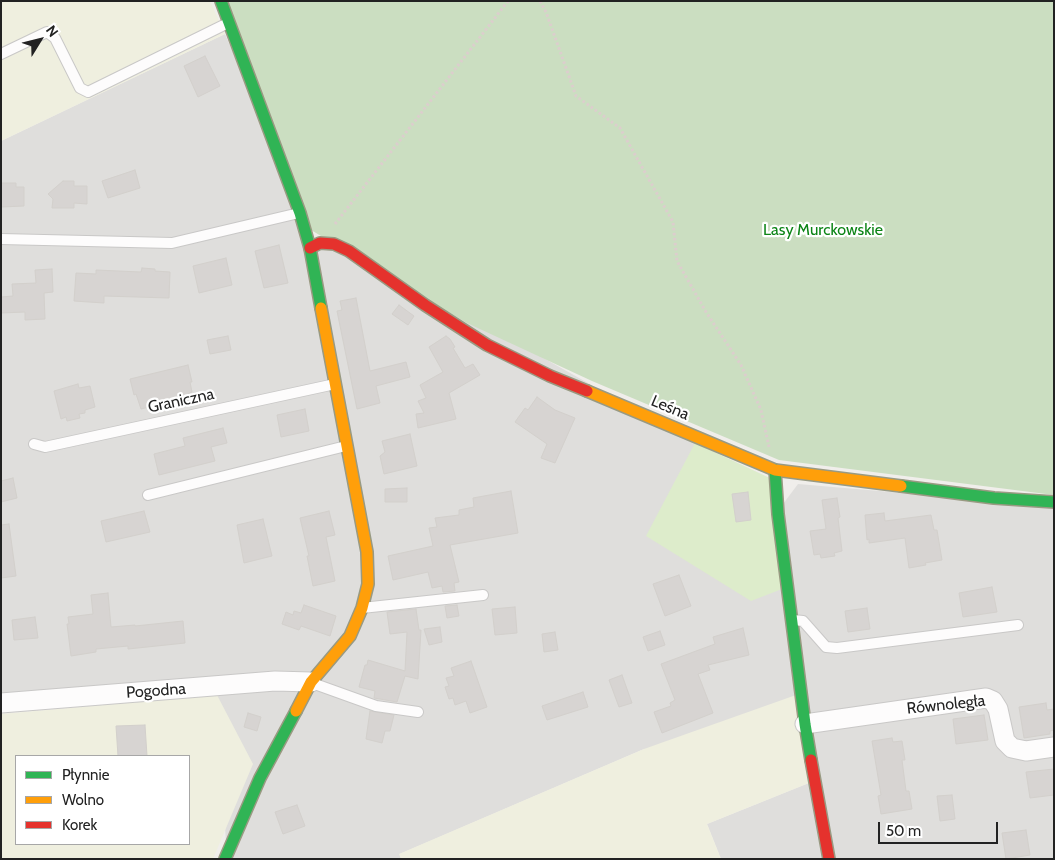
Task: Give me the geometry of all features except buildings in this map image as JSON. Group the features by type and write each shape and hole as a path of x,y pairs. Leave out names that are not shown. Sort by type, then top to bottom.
{"street":[{"path":"221,1 300,213 315,246 334,384 368,552 368,584 362,608 350,636 311,682 260,778 224,859"},
{"name":"Leśna","path":"315,246 334,244 349,251 487,345 550,376 775,470 994,498 1054,502"},
{"path":"775,470 778,514 806,724 829,859"},
{"name":"Pogodna","path":"1,703 275,681 311,682"},
{"name":"Równoległa","path":"806,724 986,698 993,701 998,709 1006,741 1012,748 1026,751 1054,747"}],"lane":[{"path":"1,54 47,32 55,38 80,88 88,92 229,22"},
{"path":"1,239 172,243 300,213"},
{"name":"Graniczna","path":"34,444 44,447 334,384"},
{"path":"148,495 347,446"},
{"path":"362,608 483,595"},
{"path":"792,620 803,621 826,646 837,648 1018,625"},
{"path":"311,682 376,706 418,712"}],"path":[{"path":"315,246 508,1"},
{"path":"540,1 546,12 576,96 620,128 673,222 676,261 706,312 741,365 761,410 775,470"}],"shaded area":[{"path":"225,34 320,251 331,239 695,443 783,504 798,484 1054,506 1054,859 721,859 707,824 821,778 644,749 400,854 401,859 227,859 217,695 1,699 1,141"}],"green space":[{"path":"1,1 210,1 225,34 1,141"},
{"name":"Lasy Murckowskie","path":"227,1 1054,1 1054,495 779,460 592,381 467,323 311,230"},
{"path":"695,443 772,479 782,589 751,601 646,536"},
{"path":"217,695 253,764 213,859 1,859 1,714"},
{"path":"796,695 809,783 707,824 721,859 401,859 399,854 644,749"}],"traffic: fast":[{"path":"221,1 300,213 310,248 321,308"},
{"path":"775,470 778,514 811,760"},
{"path":"901,486 994,498 1054,502"},
{"path":"225,859 260,778 296,711"}],"traffic: slow":[{"path":"296,711 311,682 350,636 362,608 368,584 367,552 321,308"},
{"path":"587,391 775,470 901,486"}],"traffic: jam":[{"path":"310,248 320,243 334,244 349,251 425,305 487,345 550,376 587,391"},
{"path":"811,760 829,859"}]}
